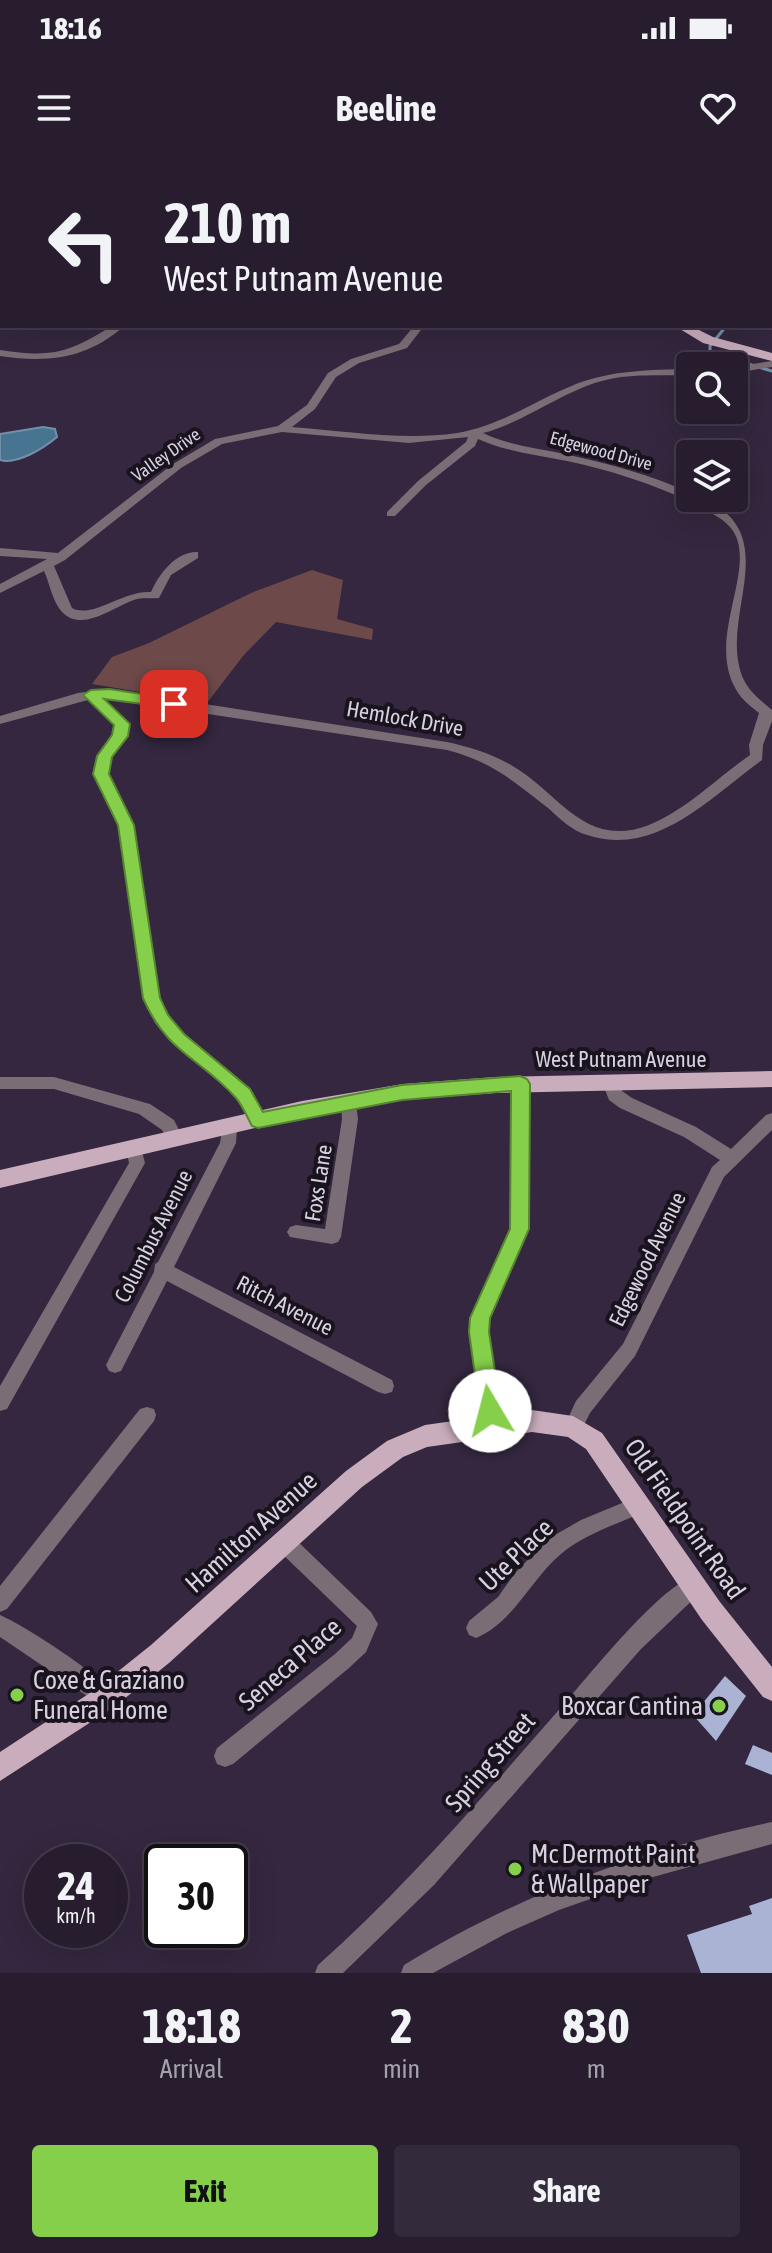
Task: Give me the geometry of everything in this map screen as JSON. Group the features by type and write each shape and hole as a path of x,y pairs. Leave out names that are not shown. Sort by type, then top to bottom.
{"main road":[{"path":"685,328 762,362"},
{"name":"West Putnam Avenue","path":"0,1179 349,1101 402,1092 520,1084 772,1079"},
{"name":"Hamilton Avenue","path":"0,1768 105,1698 160,1654 354,1479 395,1449 425,1436 495,1425 532,1421 573,1427"},
{"name":"Old Fieldpoint Road","path":"573,1427 594,1441 693,1586 772,1688"}],"street":[{"path":"0,353 38,360 64,356 80,351 116,328"},
{"path":"282,429 311,407 332,375 355,361 403,346 417,328"},
{"name":"Valley Drive","path":"0,589 61,557 200,450 228,438 282,429 409,440 475,433 500,425 591,381 628,373 676,372"},
{"name":"Valley Drive","path":"391,514 422,483 471,444 475,433"},
{"name":"Edgewood Drive","path":"475,433 509,447 626,473 693,500 737,527 753,551 755,568 737,649 737,678 748,698 769,715"},
{"path":"0,552 61,557"},
{"path":"47,565 61,603 74,613 90,615 108,610 134,596 155,595 166,573 194,555"},
{"path":"91,695 122,724 120,736 105,756 101,774 126,825 147,978 156,1010 178,1039 244,1094 258,1121"},
{"name":"Hemlock Drive","path":"0,720 91,695 126,696 466,750 519,776 573,823 609,836 642,834 668,823 757,757 772,753"},
{"path":"757,757 756,745 769,715"},
{"path":"610,1082 615,1095 626,1103 690,1132 731,1158"},
{"path":"0,1083 54,1083 144,1109 168,1125 176,1140"},
{"path":"495,1425 479,1332 480,1318 519,1229 520,1084"},
{"name":"Foxs Lane","path":"296,1232 332,1237 350,1119 349,1101"},
{"name":"Edgewood Avenue","path":"573,1427 583,1407 629,1350 706,1193 731,1158 772,1120"},
{"name":"Columbus Avenue","path":"115,1365 161,1269 228,1143 229,1128"},
{"path":"0,1403 137,1163 134,1149"},
{"name":"Ritch Avenue","path":"161,1269 385,1386"},
{"path":"0,1602 147,1415"},
{"name":"Ute Place","path":"476,1628 505,1604 522,1580 555,1546 588,1527 639,1505"},
{"name":"Seneca Place","path":"225,1756 342,1661 365,1636 368,1624 364,1619 284,1542"},
{"name":"Spring Street","path":"326,1973 361,1943 483,1813 629,1648 673,1601 693,1586"},
{"path":"0,1625 90,1684 105,1698"},
{"path":"412,1973 470,1936 537,1906 679,1858 772,1833"}],"shaded area":[{"path":"312,570 343,580 337,619 373,629 372,640 276,622 243,656 207,703 92,684 112,657 149,643 251,593"}],"water":[{"path":"43,427 55,429 57,437 22,458 0,460 0,434"}],"building":[{"name":"Boxcar Cantina","path":"725,1676 746,1696 716,1741 693,1715"},
{"path":"753,1745 772,1753 772,1775 745,1764"},
{"path":"772,1898 772,1973 701,1973 687,1935 752,1914 749,1906"}],"waterway":[{"path":"721,328 723,330 710,346 710,353 772,371"}],"place":[{"name":"Coxe & Graziano Funeral Home","path":"17,1695"},
{"name":"Boxcar Cantina","path":"719,1706"},
{"name":"Mc Dermott Paint & Wallpaper","path":"515,1869"}],"route":[{"path":"174,704 109,693 91,695 122,724 120,736 105,756 101,774 126,825 152,998 161,1019 178,1039 244,1094 258,1121 402,1092 520,1084 519,1229 513,1249 480,1318 479,1332 490,1411"}]}
